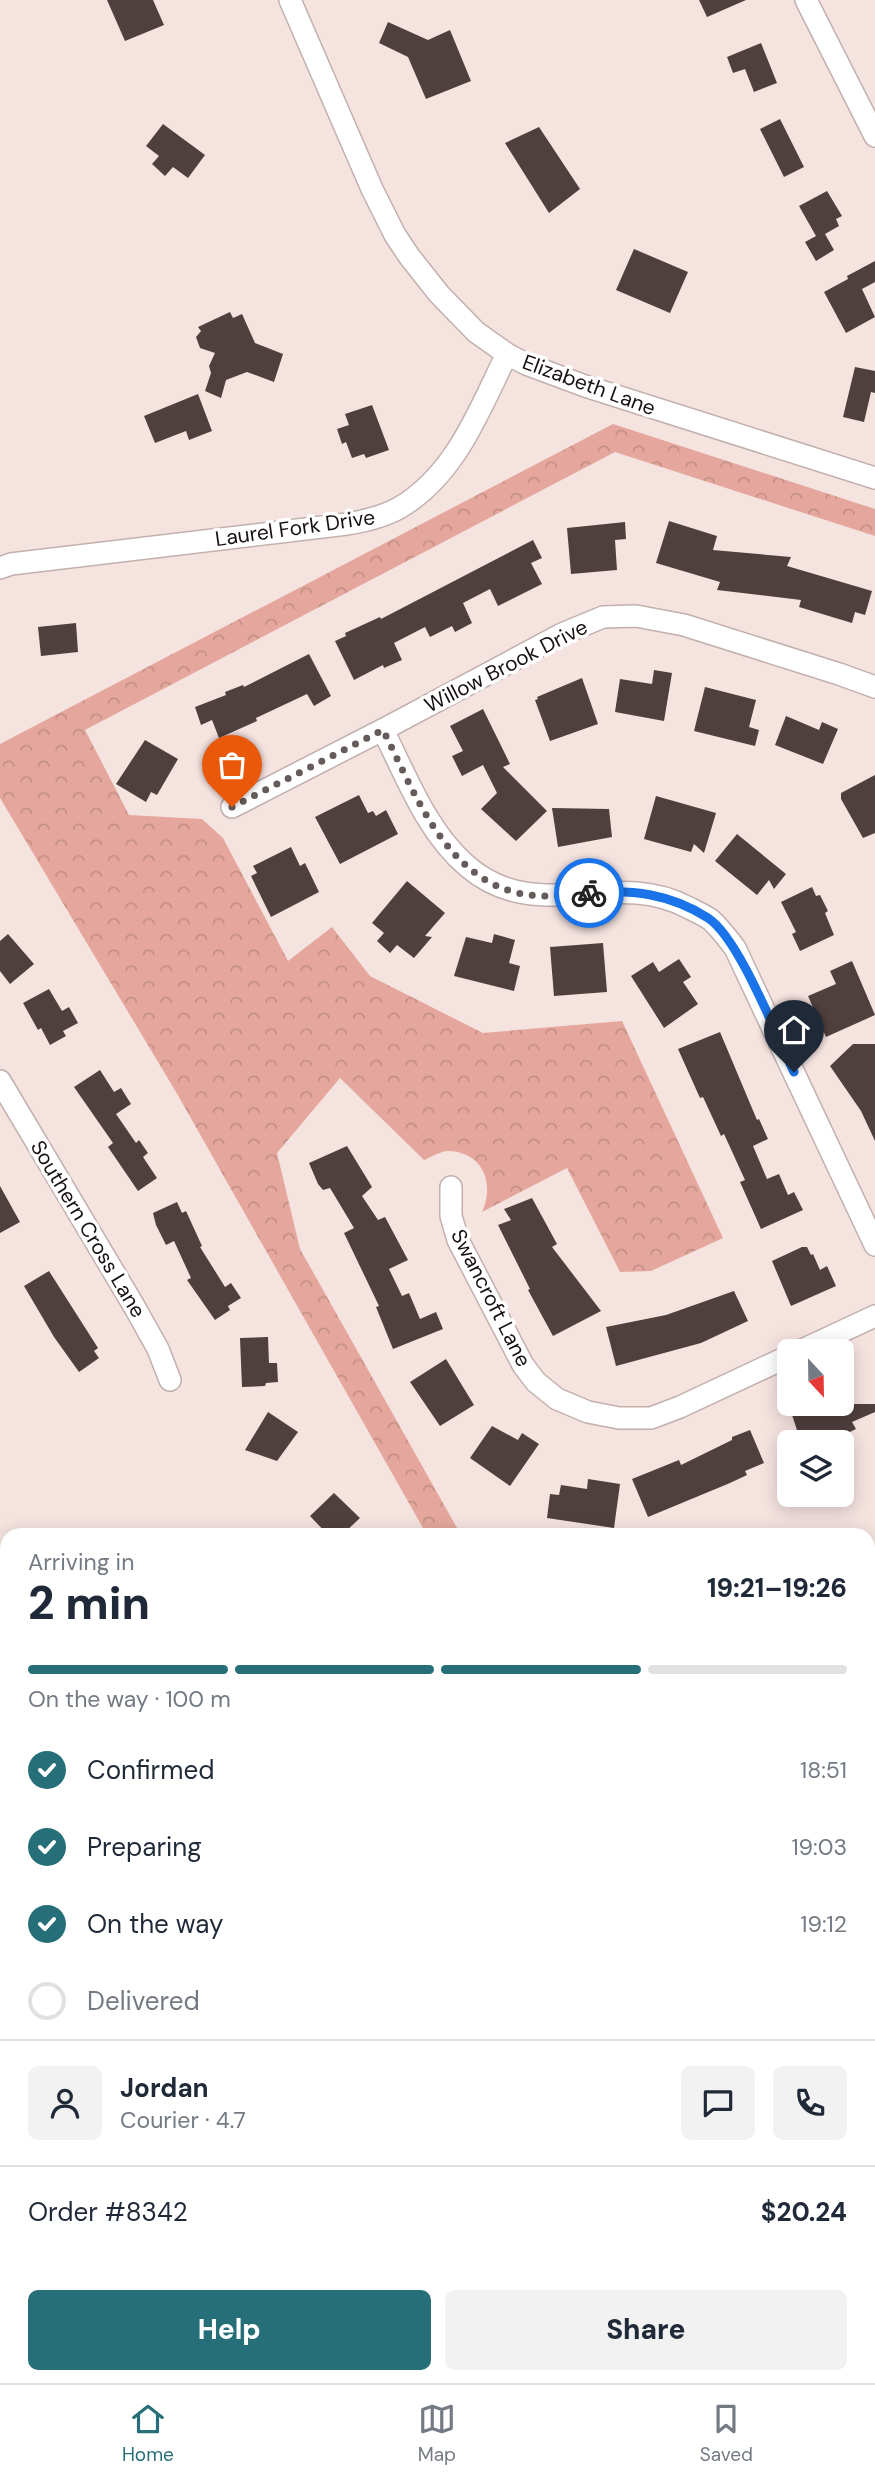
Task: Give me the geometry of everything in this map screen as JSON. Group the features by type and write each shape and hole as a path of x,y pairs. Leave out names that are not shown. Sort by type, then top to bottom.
{"street":[{"name":"Elizabeth Lane","path":"290,0 395,235 439,294 476,332 507,354 550,373 652,409 875,478"},
{"path":"806,0 875,136"},
{"name":"Laurel Fork Drive","path":"0,568 11,564 347,524 400,508 447,466 471,427 507,354"},
{"name":"Willow Brook Drive","path":"232,807 562,634 603,617 636,616 684,625 875,687"},
{"path":"383,730 440,836 467,866 491,882 513,892 535,896 620,891 651,893 674,900 709,918 735,948 875,1245"},
{"name":"Southern Cross Lane","path":"0,1081 134,1306 158,1349 170,1380"},
{"name":"Swancroft Lane","path":"451,1187 451,1216 458,1240 523,1365 536,1382 556,1399 588,1412 619,1418 650,1418 680,1407 777,1362"},
{"path":"826,1339 875,1316"}],"green space":[{"path":"613,424 875,509 875,536 615,452 85,730 129,815 202,819 223,838 288,961 332,927 370,976 483,1033 622,1021 723,1238 651,1271 620,1272 567,1168 482,1212 486,1201 486,1181 478,1164 471,1157 447,1151 424,1160 340,1078 277,1153 300,1249 457,1528 423,1528 176,1092 0,798 0,744"}],"building":[{"path":"107,0 153,0 164,25 125,41"},
{"path":"699,0 746,0 707,17"},
{"path":"388,22 428,40 450,30 471,81 426,99 408,57 379,43"},
{"path":"761,43 777,83 754,92 745,69 733,73 727,57"},
{"path":"780,119 804,167 784,177 760,129"},
{"path":"163,124 205,155 188,178 173,167 165,176 152,164 159,156 146,146"},
{"path":"539,127 580,189 549,213 505,143"},
{"path":"827,191 842,216 836,219 839,226 825,234 834,250 816,261 805,242 816,236 799,206"},
{"path":"634,249 688,272 670,313 616,290"},
{"path":"875,261 875,282 862,289 875,317 846,333 824,292"},
{"path":"230,312 233,318 242,314 255,343 283,354 274,382 247,372 226,380 221,398 205,391 211,373 209,366 215,353 200,348 196,337 201,331 198,327"},
{"path":"855,367 875,371 875,393 871,392 864,422 843,417"},
{"path":"198,394 212,431 189,440 186,431 155,443 144,416"},
{"path":"372,405 389,450 366,458 364,454 352,458 346,442 342,444 337,429 349,425 345,414"},
{"path":"669,521 717,536 713,550 791,557 787,566 872,591 865,615 855,612 852,623 799,607 801,600 717,590 720,582 656,563"},
{"path":"625,522 626,539 615,540 617,570 571,574 567,528"},
{"path":"533,540 542,558 531,563 542,584 498,606 490,589 463,603 472,623 455,632 452,626 430,637 425,627 394,643 402,660 384,668 383,665 354,680 335,641 346,636 345,633 380,617 381,619"},
{"path":"76,623 78,652 41,656 38,627"},
{"path":"309,654 331,696 314,706 307,694 219,738 212,720 201,725 195,707 226,695 225,692 243,685 244,687"},
{"path":"654,670 672,673 664,721 615,712 620,679 652,684"},
{"path":"582,678 598,724 550,741 535,700"},
{"path":"705,687 756,700 749,727 759,730 755,746 694,731"},
{"path":"483,709 510,764 503,767 547,811 516,841 481,809 497,793 483,765 462,776 452,756 463,751 450,726"},
{"path":"786,716 819,730 822,722 838,729 823,764 775,745"},
{"path":"145,740 178,759 157,795 151,792 146,802 116,784"},
{"path":"875,775 875,833 863,838 841,799 841,793"},
{"path":"359,795 368,813 373,811 376,816 386,810 398,834 340,864 315,817"},
{"path":"656,796 716,813 704,853 694,844 691,852 644,839"},
{"path":"552,808 609,809 612,837 558,847"},
{"path":"737,834 786,874 774,889 769,880 757,895 715,861"},
{"path":"291,847 300,866 305,863 319,892 271,917 251,876 257,873 253,866"},
{"path":"407,881 445,913 425,936 432,937 414,958 397,945 390,953 377,941 384,933 372,923"},
{"path":"812,887 816,896 820,895 828,911 825,913 834,935 800,951 792,934 796,932 781,902"},
{"path":"8,934 34,964 10,984 0,971 0,941"},
{"path":"494,934 515,940 509,963 520,966 514,991 454,976 466,937 492,943"},
{"path":"603,943 607,992 554,996 550,947"},
{"path":"679,959 691,977 683,982 698,1004 664,1028 631,976 653,962 659,972"},
{"path":"852,961 875,1015 826,1037 808,996 836,984 830,971"},
{"path":"49,989 62,1011 69,1007 78,1023 63,1031 66,1036 50,1045 23,1003"},
{"path":"720,1032 757,1120 759,1119 768,1139 753,1146 767,1179 779,1174 788,1195 794,1192 803,1210 761,1229 740,1182 745,1180 724,1134 721,1136 703,1097 700,1098 678,1049"},
{"path":"853,1044 875,1044 875,1141 861,1111 830,1066"},
{"path":"100,1070 114,1092 121,1088 131,1104 116,1114 136,1143 139,1140 148,1153 143,1157 157,1178 138,1191 108,1147 113,1143 74,1087"},
{"path":"347,1146 372,1187 362,1196 378,1220 385,1217 408,1260 389,1269 402,1296 409,1293 420,1319 436,1312 443,1329 393,1349 376,1307 379,1306 344,1233 354,1228 330,1188 323,1190 318,1184 309,1163"},
{"path":"0,1186 20,1222 0,1233"},
{"path":"532,1198 557,1244 552,1247 601,1311 553,1336 498,1225 511,1220 504,1209"},
{"path":"177,1202 182,1213 186,1211 202,1246 200,1247 225,1287 231,1283 241,1298 228,1306 230,1310 215,1320 187,1280 191,1278 174,1241 166,1245 156,1225 153,1213"},
{"path":"807,1247 811,1255 813,1254 820,1270 827,1266 836,1286 791,1306 772,1261"},
{"path":"49,1271 98,1348 94,1351 99,1358 79,1372 54,1337 24,1286"},
{"path":"734,1291 748,1321 701,1343 616,1366 606,1327 666,1315"},
{"path":"268,1337 269,1363 277,1363 278,1382 266,1383 265,1386 242,1387 240,1338"},
{"path":"446,1359 474,1405 440,1426 410,1382"},
{"path":"854,1404 875,1404 875,1412 852,1422 856,1429 854,1430 797,1430 792,1416 854,1416"},
{"path":"268,1412 298,1432 277,1461 245,1450"},
{"path":"492,1426 518,1440 522,1433 539,1444 510,1486 470,1458"},
{"path":"750,1430 764,1463 745,1471 747,1475 730,1483 648,1517 632,1479 679,1460 681,1465"},
{"path":"588,1479 620,1484 614,1528 547,1518 550,1494 559,1495 561,1485 587,1489"},
{"path":"334,1493 360,1518 349,1528 321,1528 310,1516"}],"way so far":[{"path":"232,807 383,730 440,836 467,866 491,882 513,892 535,896 589,893"}],"route":[{"path":"589,893 651,893 674,900 709,918 735,948 794,1072"}]}
